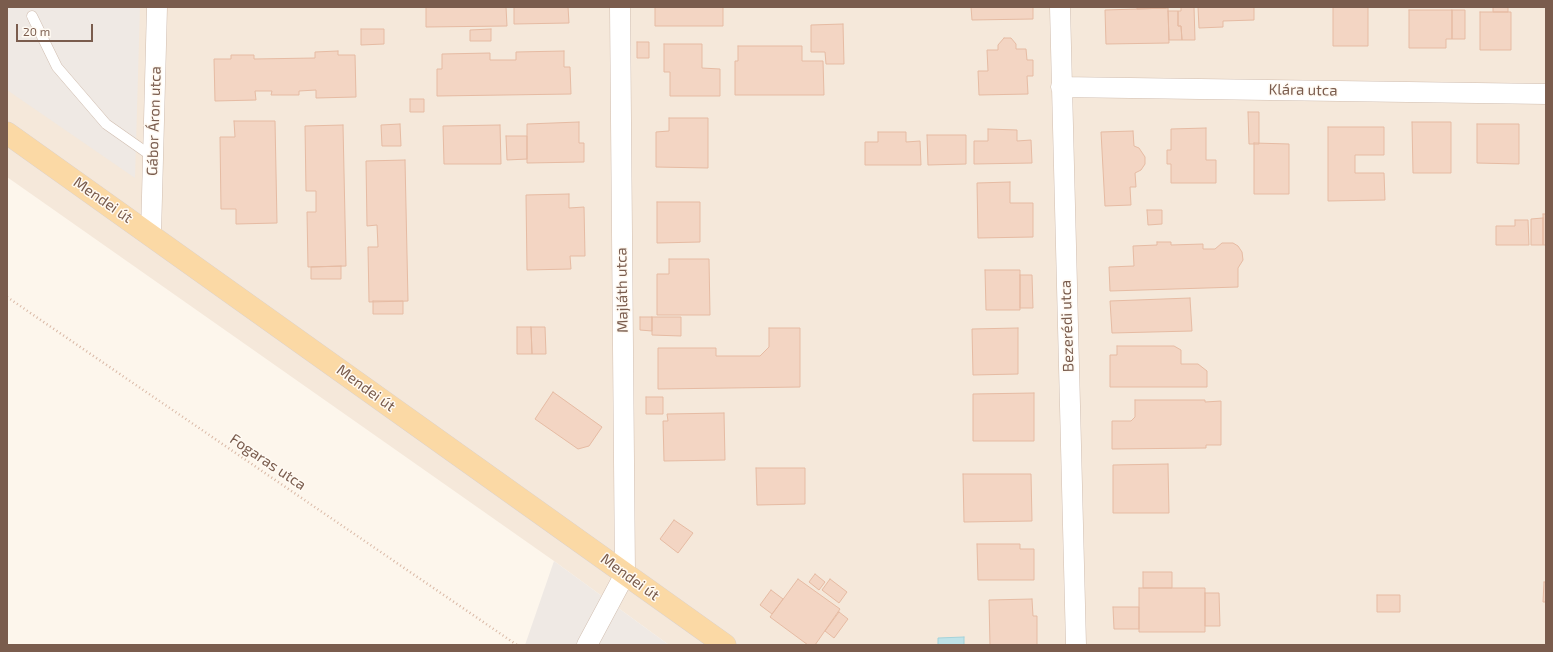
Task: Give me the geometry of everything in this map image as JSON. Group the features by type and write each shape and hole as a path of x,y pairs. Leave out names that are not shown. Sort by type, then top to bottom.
{"main road":[{"name":"Mendei út","path":"7,133 151,234 725,645"}],"street":[{"name":"Gábor Áron utca","path":"151,234 157,7"},
{"name":"Majláth utca","path":"620,7 625,574"},
{"name":"Bezerédi utca","path":"1060,7 1076,645"},
{"name":"Klára utca","path":"1061,87 1546,94"},
{"path":"587,645 625,574"}],"lane":[{"path":"32,16 57,67 106,124 153,158"}],"path":[{"name":"Fogaras utca","path":"7,297 517,645"}],"shaded area":[{"path":"7,7 1546,7 1546,645 669,645 554,561 7,177"},
{"path":"7,7 140,7 135,178 7,90"},
{"path":"554,561 669,645 525,645"}],"water":[{"path":"964,637 964,645 938,645 938,638"}],"building":[{"path":"426,7 506,7 507,26 426,27"},
{"path":"514,7 568,7 569,23 514,24"},
{"path":"655,7 723,7 723,26 655,26"},
{"path":"971,7 1033,7 1033,19 972,20"},
{"path":"1137,7 1166,7 1166,8 1137,9"},
{"path":"1181,7 1194,7 1195,40 1182,40 1181,26 1178,26 1178,11 1181,11"},
{"path":"1198,7 1254,7 1254,20 1223,21 1223,27 1199,28"},
{"path":"1333,7 1368,7 1368,46 1333,46"},
{"path":"1493,7 1508,7 1508,12 1493,12"},
{"path":"1168,8 1169,43 1106,44 1105,10"},
{"path":"1409,10 1452,10 1452,39 1446,39 1446,48 1409,48"},
{"path":"1452,10 1465,10 1465,39 1452,39"},
{"path":"1168,11 1178,11 1178,26 1181,26 1182,40 1169,40"},
{"path":"1480,12 1511,12 1511,50 1480,50"},
{"path":"843,24 844,64 826,64 825,52 811,52 811,25"},
{"path":"361,29 384,29 384,44 361,45"},
{"path":"491,29 491,41 470,41 470,30"},
{"path":"1004,38 1011,38 1016,44 1016,49 1026,49 1027,60 1033,60 1033,76 1027,76 1028,94 979,95 978,71 988,71 987,50 998,50 998,45"},
{"path":"637,42 649,42 649,58 637,58"},
{"path":"664,44 702,44 702,68 720,69 720,96 670,96 670,72 664,72"},
{"path":"738,46 802,46 802,61 823,61 824,95 735,95 735,61 738,61"},
{"path":"338,51 338,55 355,55 356,97 316,98 316,90 299,91 299,95 271,95 272,91 255,91 256,100 215,101 214,59 231,59 231,55 254,55 254,59 315,58 315,52"},
{"path":"564,51 564,67 570,67 571,94 437,96 437,69 442,69 442,54 490,53 490,60 516,60 516,52"},
{"path":"410,99 424,99 424,112 410,112"},
{"path":"1248,112 1259,112 1259,144 1249,144"},
{"path":"669,118 708,118 708,168 656,167 656,132 669,131"},
{"path":"234,121 275,121 277,223 236,224 236,209 221,209 220,137 235,137"},
{"path":"579,122 579,143 584,143 584,162 527,163 527,124"},
{"path":"1412,122 1451,122 1451,173 1413,173"},
{"path":"400,124 401,146 382,146 381,125"},
{"path":"1477,124 1519,124 1519,164 1477,163"},
{"path":"343,125 346,266 308,267 307,212 316,212 316,191 306,191 305,126"},
{"path":"500,125 501,164 444,164 443,126"},
{"path":"1328,127 1384,127 1384,155 1355,155 1355,173 1384,173 1385,200 1328,201"},
{"path":"1206,128 1206,160 1216,160 1216,183 1171,183 1171,164 1167,164 1167,150 1171,150 1171,129"},
{"path":"988,129 1017,130 1017,141 1031,140 1032,163 974,164 974,141 988,141"},
{"path":"1133,131 1134,146 1139,148 1145,157 1145,164 1141,170 1135,173 1136,187 1130,187 1131,205 1105,206 1101,132"},
{"path":"878,132 906,132 906,142 920,141 921,165 865,165 865,142 878,142"},
{"path":"927,135 966,135 966,164 928,165"},
{"path":"506,136 527,136 527,159 507,160"},
{"path":"1254,143 1289,144 1289,194 1254,194"},
{"path":"405,160 408,301 369,302 368,247 378,247 377,225 367,226 366,161"},
{"path":"1010,182 1010,203 1033,203 1033,237 978,238 977,183"},
{"path":"569,194 569,208 584,207 585,256 570,256 571,269 527,270 526,195"},
{"path":"657,202 700,202 700,242 657,243"},
{"path":"1147,210 1162,210 1162,224 1148,225"},
{"path":"1543,214 1546,214 1546,245 1543,245"},
{"path":"1543,218 1543,245 1531,245 1531,219"},
{"path":"1515,220 1528,220 1529,245 1496,245 1496,226 1515,226"},
{"path":"1157,242 1171,242 1171,245 1203,244 1203,249 1215,249 1222,243 1233,243 1238,246 1242,252 1243,260 1238,268 1238,287 1110,291 1109,267 1134,266 1133,246 1157,245"},
{"path":"669,259 709,259 710,315 657,315 657,274 669,274"},
{"path":"341,266 341,279 311,279 311,267"},
{"path":"985,270 1020,270 1020,310 986,310"},
{"path":"1020,275 1032,275 1033,308 1020,308"},
{"path":"1190,298 1192,331 1112,333 1110,301"},
{"path":"373,301 403,301 403,314 373,314"},
{"path":"640,317 652,317 652,331 640,330"},
{"path":"652,317 681,317 681,336 652,335"},
{"path":"517,327 531,327 532,354 517,354"},
{"path":"531,327 545,327 546,354 532,354"},
{"path":"769,328 800,328 800,387 658,389 658,348 716,348 716,356 760,356 769,347"},
{"path":"1018,328 1018,374 973,375 972,329"},
{"path":"1117,346 1174,346 1181,350 1181,364 1198,364 1207,371 1207,387 1110,387 1110,355 1117,355"},
{"path":"553,392 602,427 589,446 578,449 535,419"},
{"path":"1034,393 1034,441 973,441 973,394"},
{"path":"646,397 663,397 663,414 646,414"},
{"path":"1135,400 1221,401 1221,445 1206,445 1206,448 1112,449 1112,421 1131,421 1135,417"},
{"path":"724,413 725,460 664,461 663,421 668,421 667,414"},
{"path":"1168,464 1169,513 1113,513 1113,465"},
{"path":"756,468 805,468 805,504 757,505"},
{"path":"963,474 1031,474 1032,521 964,522"},
{"path":"674,520 693,533 678,553 660,539"},
{"path":"977,544 1020,544 1020,549 1034,549 1034,580 978,580"},
{"path":"1143,572 1172,572 1172,588 1143,588"},
{"path":"815,574 825,582 819,590 809,582"},
{"path":"798,579 840,609 815,645 808,645 770,617"},
{"path":"830,579 847,592 839,603 822,590"},
{"path":"1544,582 1546,582 1546,602 1543,602"},
{"path":"1139,588 1205,588 1205,632 1139,632"},
{"path":"771,590 783,599 772,614 760,605"},
{"path":"1205,593 1219,593 1220,626 1205,626"},
{"path":"1377,595 1400,595 1400,612 1377,612"},
{"path":"1032,599 1033,616 1037,616 1037,645 990,645 989,600"},
{"path":"1113,607 1139,607 1139,629 1114,629"},
{"path":"839,612 848,619 834,638 825,631"}]}
